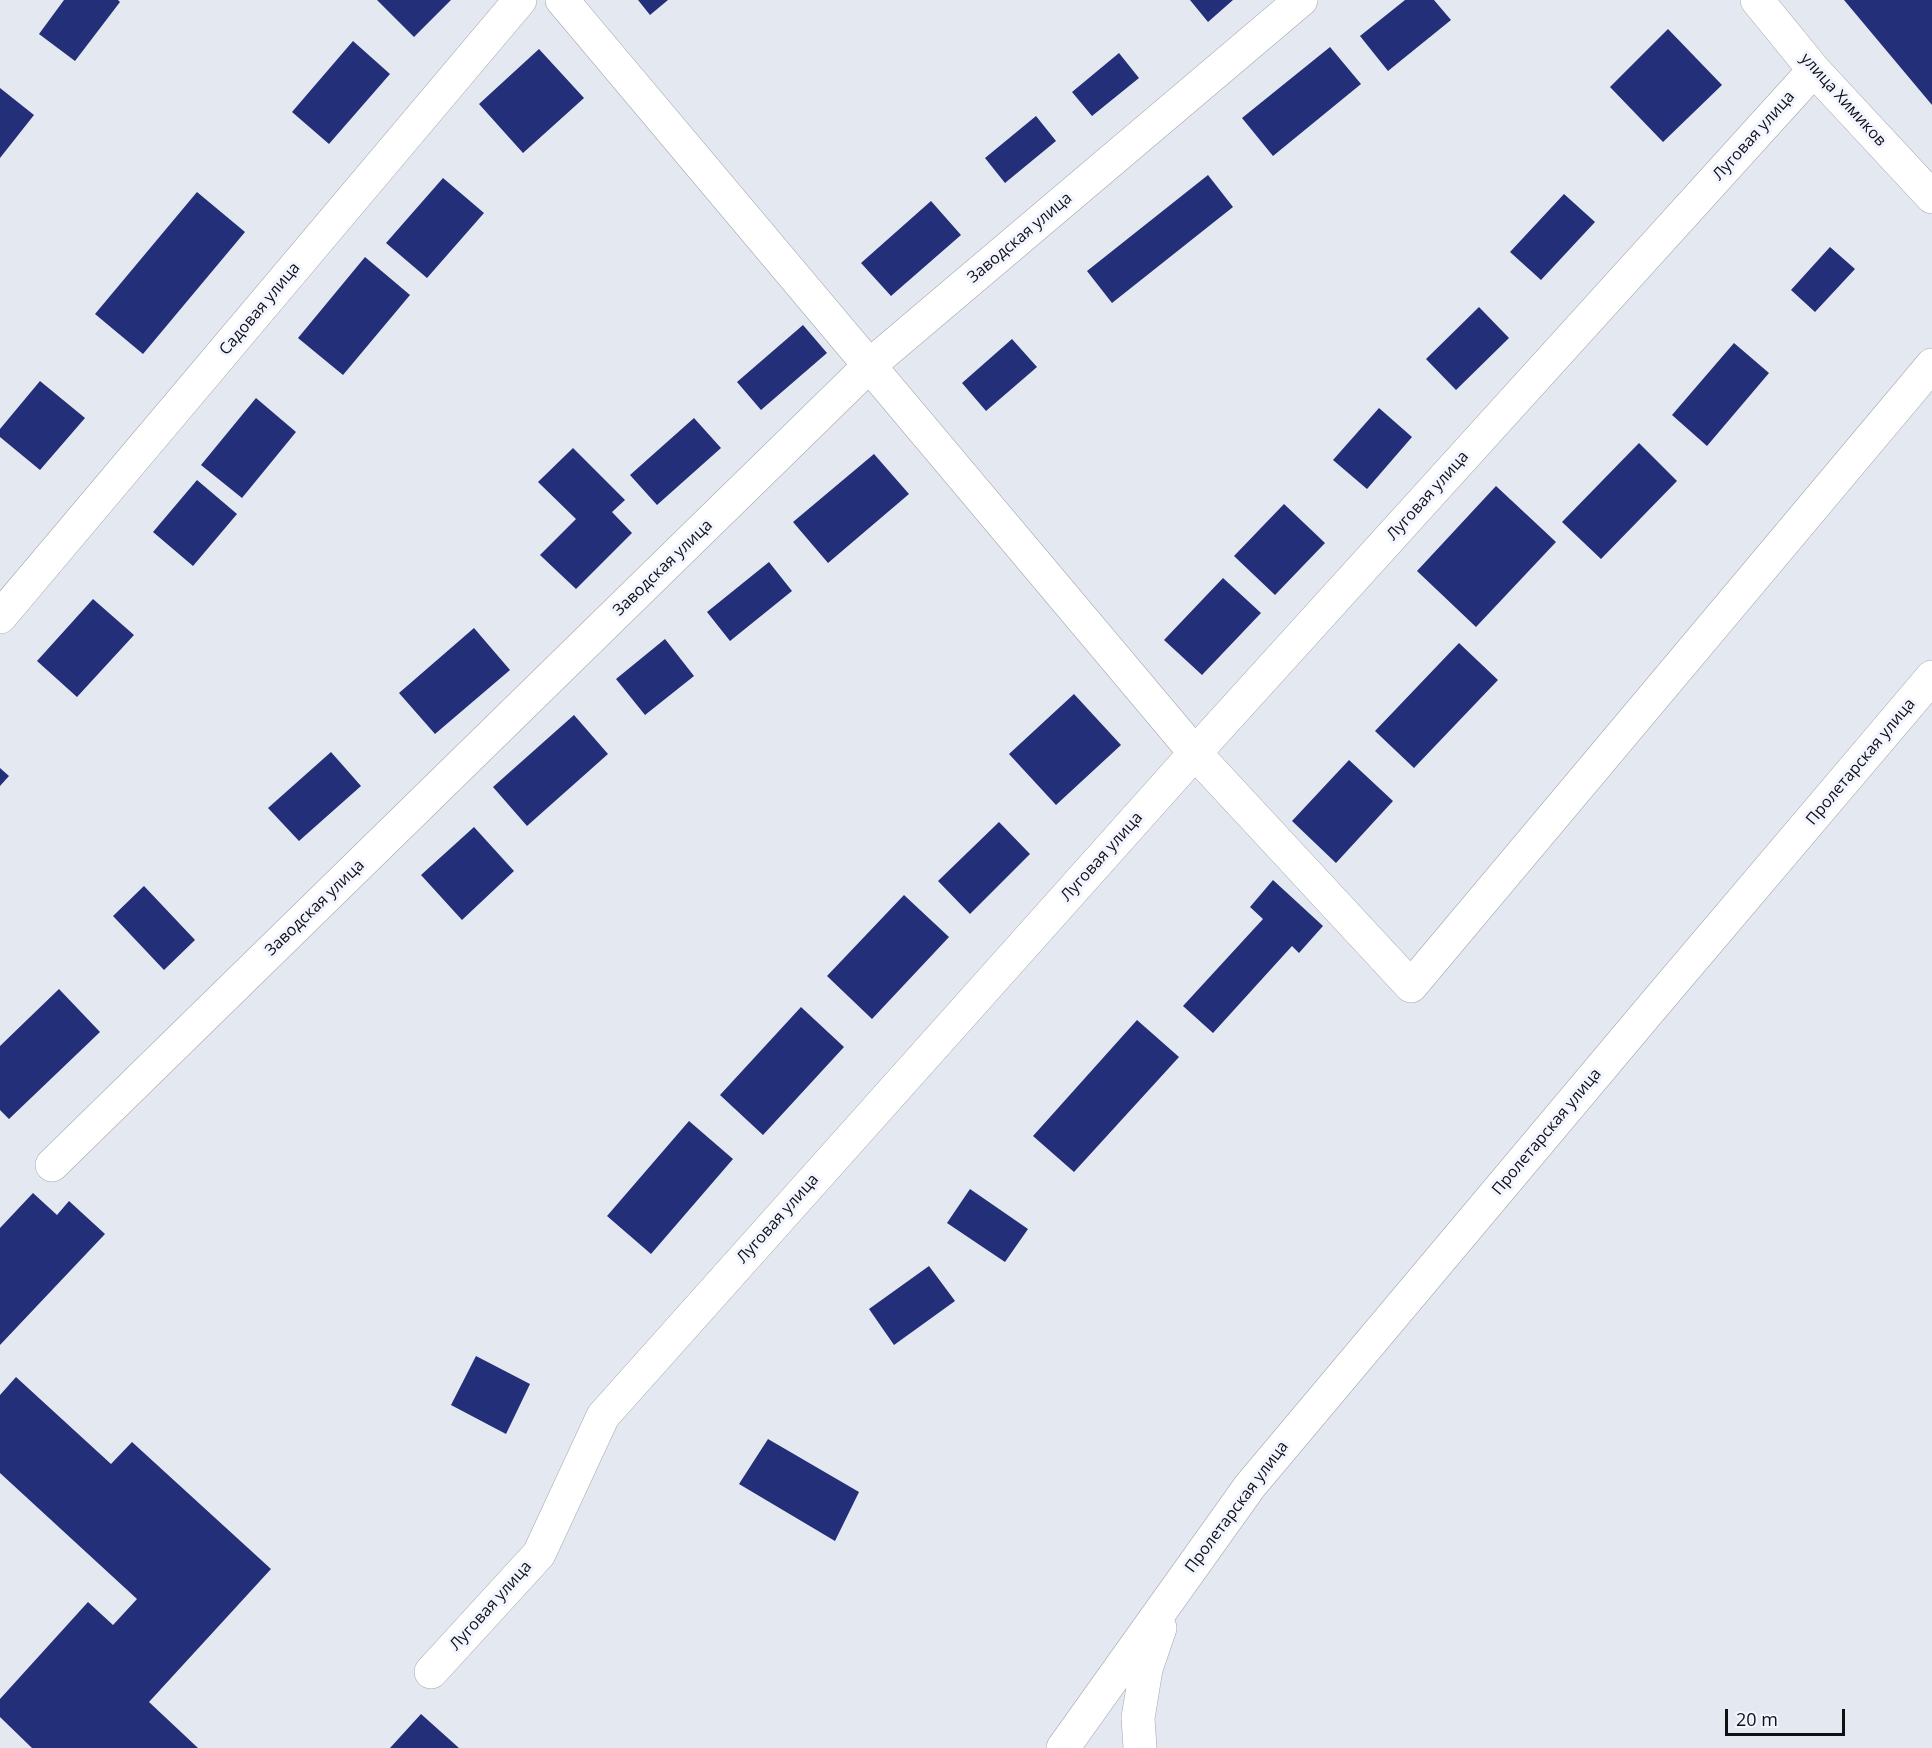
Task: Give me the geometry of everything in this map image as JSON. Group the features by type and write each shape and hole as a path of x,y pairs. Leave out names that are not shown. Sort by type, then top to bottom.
{"street":[{"name":"Садовая улица","path":"0,617 520,0"},
{"path":"562,0 1195,753 1411,986 1932,365"},
{"name":"Заводская улица","path":"51,1165 870,365 1301,0"},
{"name":"улица Химиков","path":"1757,0 1814,70 1932,197"},
{"name":"Луговая улица","path":"431,1672 539,1554 603,1416 1195,753 1814,70"},
{"name":"Пролетарская улица","path":"1063,1748 1258,1476 1932,677"},
{"path":"1140,1748 1138,1718 1146,1669 1171,1595"}],"building":[{"path":"64,0 118,0 120,2 75,61 39,34"},
{"path":"377,0 451,0 414,37"},
{"path":"638,0 668,0 650,15"},
{"path":"1190,0 1233,0 1208,22"},
{"path":"1405,0 1434,0 1451,20 1388,71 1360,36"},
{"path":"1844,0 1932,0 1932,105"},
{"path":"1668,29 1722,85 1663,142 1610,87"},
{"path":"353,41 390,74 329,144 292,112"},
{"path":"1330,47 1361,84 1273,156 1242,118"},
{"path":"539,49 584,98 523,153 479,104"},
{"path":"1119,53 1139,78 1092,116 1072,92"},
{"path":"0,88 34,115 0,158"},
{"path":"1036,116 1056,141 1005,183 985,158"},
{"path":"1208,175 1233,207 1112,303 1087,271"},
{"path":"443,178 484,213 427,278 386,243"},
{"path":"197,192 245,232 143,354 95,314"},
{"path":"1564,194 1595,222 1541,280 1510,252"},
{"path":"931,201 961,235 891,296 861,263"},
{"path":"1830,247 1855,269 1815,312 1791,290"},
{"path":"365,257 410,295 343,375 298,338"},
{"path":"1479,307 1509,338 1456,390 1426,359"},
{"path":"803,325 827,353 761,410 737,382"},
{"path":"1012,339 1037,367 986,411 962,383"},
{"path":"1734,343 1769,373 1707,446 1672,415"},
{"path":"40,381 85,418 40,470 0,437 0,429"},
{"path":"256,398 296,432 242,498 201,465"},
{"path":"1379,408 1412,437 1367,489 1333,460"},
{"path":"694,418 721,448 657,505 630,475"},
{"path":"1639,443 1677,481 1601,559 1562,522"},
{"path":"573,448 625,500 612,512 632,533 576,589 540,555 576,519 538,482"},
{"path":"874,454 909,494 828,563 793,522"},
{"path":"197,480 237,514 193,566 153,532"},
{"path":"1496,486 1556,542 1476,627 1417,571"},
{"path":"1284,504 1325,543 1275,595 1234,556"},
{"path":"769,562 792,591 730,641 707,612"},
{"path":"1223,578 1261,613 1202,675 1164,640"},
{"path":"93,599 134,635 77,697 37,661"},
{"path":"474,628 510,670 435,734 399,693"},
{"path":"665,639 694,676 645,715 616,679"},
{"path":"1459,643 1498,680 1414,768 1375,731"},
{"path":"1074,694 1121,745 1056,805 1009,754"},
{"path":"574,715 608,754 527,826 493,787"},
{"path":"331,752 361,786 299,841 268,808"},
{"path":"1349,760 1393,801 1336,863 1292,821"},
{"path":"0,768 9,776 0,786"},
{"path":"999,822 1030,854 970,914 938,881"},
{"path":"474,827 514,871 462,920 421,875"},
{"path":"1273,880 1323,926 1299,953 1292,946 1213,1033 1183,1006 1263,919 1250,907"},
{"path":"144,886 195,940 164,970 113,916"},
{"path":"904,895 949,937 872,1019 827,976"},
{"path":"59,989 100,1032 9,1119 0,1110 0,1046"},
{"path":"801,1007 844,1047 763,1135 720,1095"},
{"path":"1137,1020 1179,1057 1074,1172 1033,1136"},
{"path":"689,1121 733,1159 651,1254 607,1216"},
{"path":"970,1189 1028,1229 1005,1262 947,1223"},
{"path":"33,1193 57,1215 69,1201 105,1234 0,1345 0,1228"},
{"path":"929,1266 955,1301 894,1345 869,1309"},
{"path":"476,1356 530,1384 506,1434 451,1405"},
{"path":"16,1377 111,1464 132,1442 271,1569 149,1702 198,1748 32,1748 0,1717 0,1699 88,1602 113,1625 137,1599 0,1473 0,1395"},
{"path":"768,1439 859,1492 835,1541 739,1484"},
{"path":"421,1714 459,1748 390,1748"}]}
